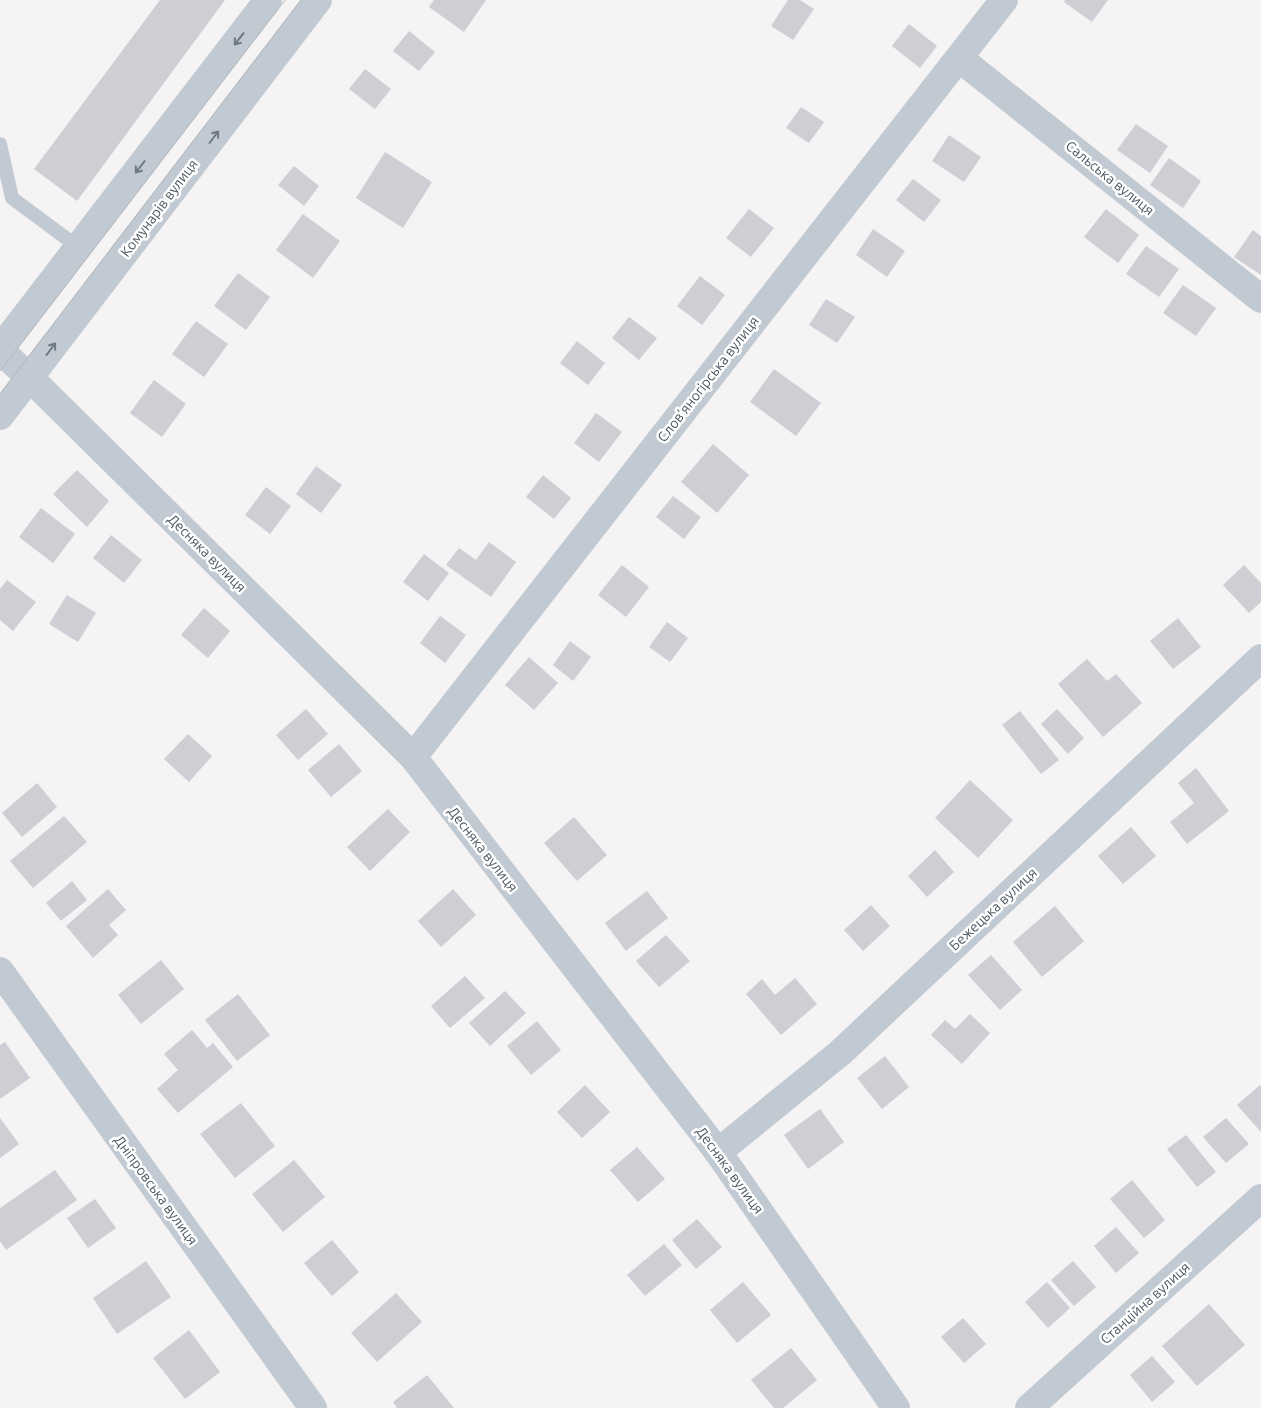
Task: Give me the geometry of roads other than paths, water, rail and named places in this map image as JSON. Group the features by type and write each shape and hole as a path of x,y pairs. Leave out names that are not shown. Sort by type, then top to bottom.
{"street":[{"path":"0,350 268,0"},
{"name":"Комунарів вулиця","path":"0,416 318,0"},
{"name":"Слов’яногірська вулиця","path":"413,758 1004,0"},
{"name":"Сальська вулиця","path":"959,58 1261,299"},
{"name":"Десняка вулиця","path":"0,350 413,758 718,1152 896,1408"},
{"name":"Бежецька вулиця","path":"718,1152 840,1053 1261,658"},
{"name":"Дніпровська вулиця","path":"0,971 313,1408"},
{"name":"Станційна вулиця","path":"1030,1408 1261,1198"}],"lane":[{"path":"0,144 12,198 78,247"}],"tram line":[{"path":"0,371 285,0"},
{"path":"0,394 301,0"}]}
